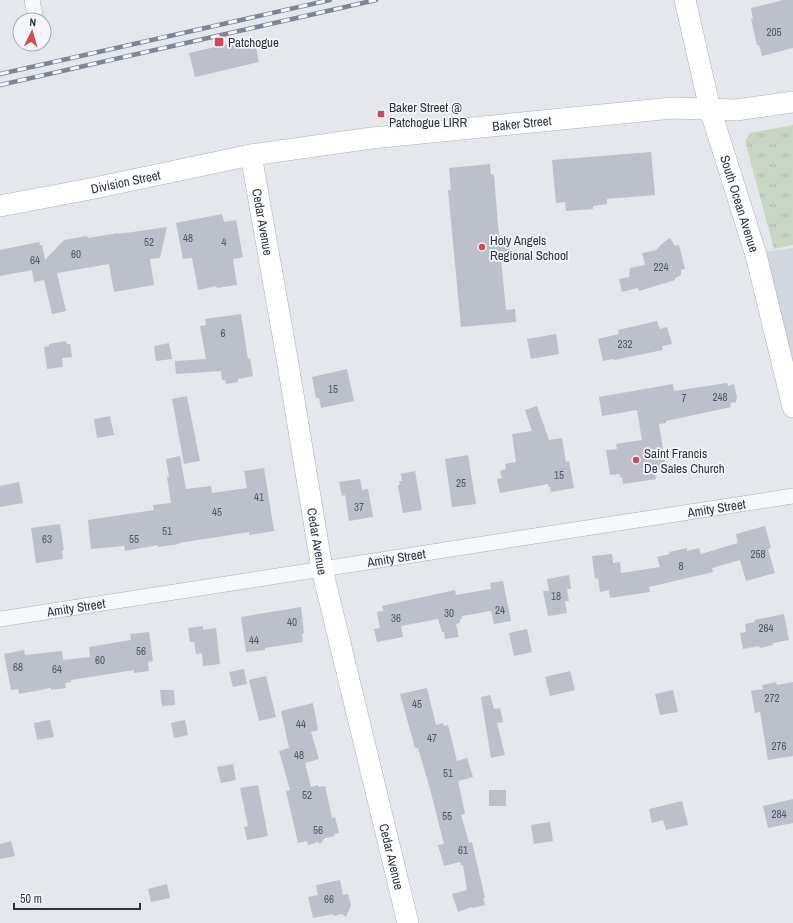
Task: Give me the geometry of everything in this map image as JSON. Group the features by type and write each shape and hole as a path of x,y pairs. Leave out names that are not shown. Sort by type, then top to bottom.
{"street":[{"path":"32,0 34,12"},
{"name":"South Ocean Avenue","path":"685,0 710,109 756,255 793,407"},
{"name":"Baker Street","path":"251,155 372,138 672,108 736,110 793,102"},
{"name":"Division Street","path":"0,206 251,155"},
{"name":"Cedar Avenue","path":"251,155 322,569 408,923"},
{"name":"Amity Street","path":"0,619 793,496"}],"shaded area":[{"path":"793,248 793,365 763,252"}],"green space":[{"path":"793,125 793,245 774,249 745,141 750,133"}],"building":[{"path":"784,0 793,0 793,48 762,56 759,45 757,45 751,19 753,19 751,8"},
{"name":"Patchogue","path":"254,38 259,62 195,77 189,53"},
{"name":"Holy Angels Regional School","path":"651,152 655,195 607,199 607,204 593,206 593,209 566,211 565,202 556,203 552,160"},
{"name":"Holy Angels Regional School","path":"490,164 491,175 493,174 494,176 499,236 508,235 511,258 501,259 506,310 515,309 516,322 461,327 448,190 451,190 449,168"},
{"path":"222,214 224,222 236,220 243,257 233,259 237,285 217,288 216,286 198,290 192,258 183,259 176,223"},
{"path":"167,227 160,258 150,259 154,285 114,292 109,264 57,273 66,311 52,314 44,280 34,282 32,270 0,276 0,250 39,242 40,245 42,245 45,260 64,240"},
{"path":"670,238 675,246 679,245 685,269 681,270 681,275 675,278 675,280 639,291 638,288 622,292 619,279 629,277 630,268 645,265 642,253 656,250"},
{"path":"241,314 248,359 250,358 253,376 238,379 238,382 226,384 225,380 222,380 221,371 176,374 175,361 206,359 200,326 206,325 205,319"},
{"path":"657,321 660,329 667,327 672,344 662,346 663,350 603,361 598,339 619,334 618,330"},
{"path":"556,334 559,354 531,359 527,339"},
{"path":"66,341 67,344 70,344 72,357 62,358 63,367 47,369 44,347 49,346 49,344"},
{"path":"169,343 172,359 156,361 154,346"},
{"path":"347,369 354,401 321,408 319,398 316,398 312,377"},
{"path":"727,383 728,386 734,384 737,397 736,402 730,403 731,407 666,421 666,423 659,424 666,470 655,472 656,479 623,484 620,474 610,475 606,450 617,449 616,444 642,440 637,410 602,416 599,397 673,384 674,391"},
{"path":"187,396 200,461 184,464 172,399"},
{"path":"537,406 549,440 562,438 566,462 569,461 574,488 551,492 548,484 500,493 497,479 502,478 500,471 506,469 505,464 516,462 512,434 532,431 525,410"},
{"path":"110,416 114,435 97,438 94,419"},
{"path":"468,455 476,504 452,507 445,459"},
{"path":"180,456 186,489 211,486 212,493 247,488 244,471 264,468 274,531 249,535 249,532 179,544 158,547 158,545 125,551 124,546 91,549 88,520 154,510 153,505 171,503 166,459"},
{"path":"415,471 422,510 403,513 398,486 400,484 399,481 402,481 401,474"},
{"path":"360,479 362,490 368,489 373,517 349,521 345,495 342,496 339,482"},
{"path":"19,482 23,503 0,507 0,486"},
{"path":"60,524 64,550 62,551 63,559 36,563 31,528"},
{"path":"765,526 771,548 768,549 775,573 746,581 740,560 712,568 713,572 649,587 650,592 610,598 609,590 600,592 598,578 595,579 592,556 612,554 613,563 620,562 621,573 660,567 657,557 670,554 669,552 687,548 687,551 699,548 701,554 738,543 736,534"},
{"path":"569,575 571,589 567,589 569,601 565,601 567,613 548,616 543,591 549,591 547,579"},
{"path":"503,581 511,621 494,624 491,611 462,616 460,623 456,624 459,637 445,639 444,632 442,632 438,619 401,626 403,637 377,642 374,629 380,628 377,612 383,611 382,606 455,590 456,595 491,589 490,583"},
{"path":"301,607 304,633 302,634 303,642 265,648 265,650 246,652 241,617"},
{"path":"784,614 789,640 773,643 773,645 760,648 759,646 743,649 740,633 746,632 745,624 755,622 754,620"},
{"path":"203,626 203,630 216,628 220,664 203,666 202,653 196,654 194,642 190,642 188,628"},
{"path":"527,629 532,652 514,656 509,633"},
{"path":"149,632 153,661 148,662 149,671 134,673 134,670 71,680 71,682 65,683 66,688 51,690 51,688 19,694 18,689 11,690 4,654 24,650 25,655 62,651 63,660 90,657 89,647 131,640 130,634"},
{"path":"244,669 247,684 233,687 229,672"},
{"path":"570,671 575,690 550,696 545,677"},
{"path":"266,676 276,717 259,721 249,680"},
{"path":"776,682 777,685 793,682 793,756 768,760 760,712 755,713 751,691 763,689 762,685"},
{"path":"427,688 436,725 443,723 444,726 448,725 457,761 467,758 473,777 458,781 465,814 461,815 469,843 472,842 485,898 483,898 485,905 472,907 458,912 452,894 467,890 463,865 461,865 460,862 444,866 438,845 444,844 430,789 418,748 415,748 400,694"},
{"path":"160,690 174,690 175,705 162,706"},
{"path":"673,690 678,712 660,715 655,694"},
{"path":"490,695 494,709 500,708 503,722 497,723 505,755 491,758 481,697"},
{"path":"313,703 318,730 311,732 319,759 305,763 311,787 318,785 319,787 325,786 332,818 335,817 339,833 334,834 335,836 325,838 320,844 318,842 308,845 307,841 298,843 286,791 290,790 279,751 289,748 281,711"},
{"path":"50,720 54,737 37,740 34,723"},
{"path":"185,720 188,735 174,738 171,723"},
{"path":"233,764 236,780 221,783 217,767"},
{"path":"258,785 268,836 247,840 244,827 248,826 240,788"},
{"path":"489,790 506,790 506,806 489,806"},
{"path":"793,799 793,823 768,828 763,806"},
{"path":"682,801 688,825 666,830 663,820 652,823 649,809"},
{"path":"550,822 553,841 534,844 531,825"},
{"path":"11,841 15,856 0,859 0,844"},
{"path":"340,880 343,895 348,894 351,905 346,917 342,914 333,916 333,914 313,918 308,897 318,895 316,885"},
{"path":"167,884 170,898 151,902 148,889"}],"railway":[{"path":"0,74 330,0"},
{"path":"0,85 376,0"}],"place":[{"name":"Patchogue","path":"219,42"},
{"name":"Baker Street @ Patchogue LIRR","path":"381,114"},
{"name":"Holy Angels Regional School","path":"482,247"},
{"name":"Saint Francis De Sales Church","path":"636,460"}]}
